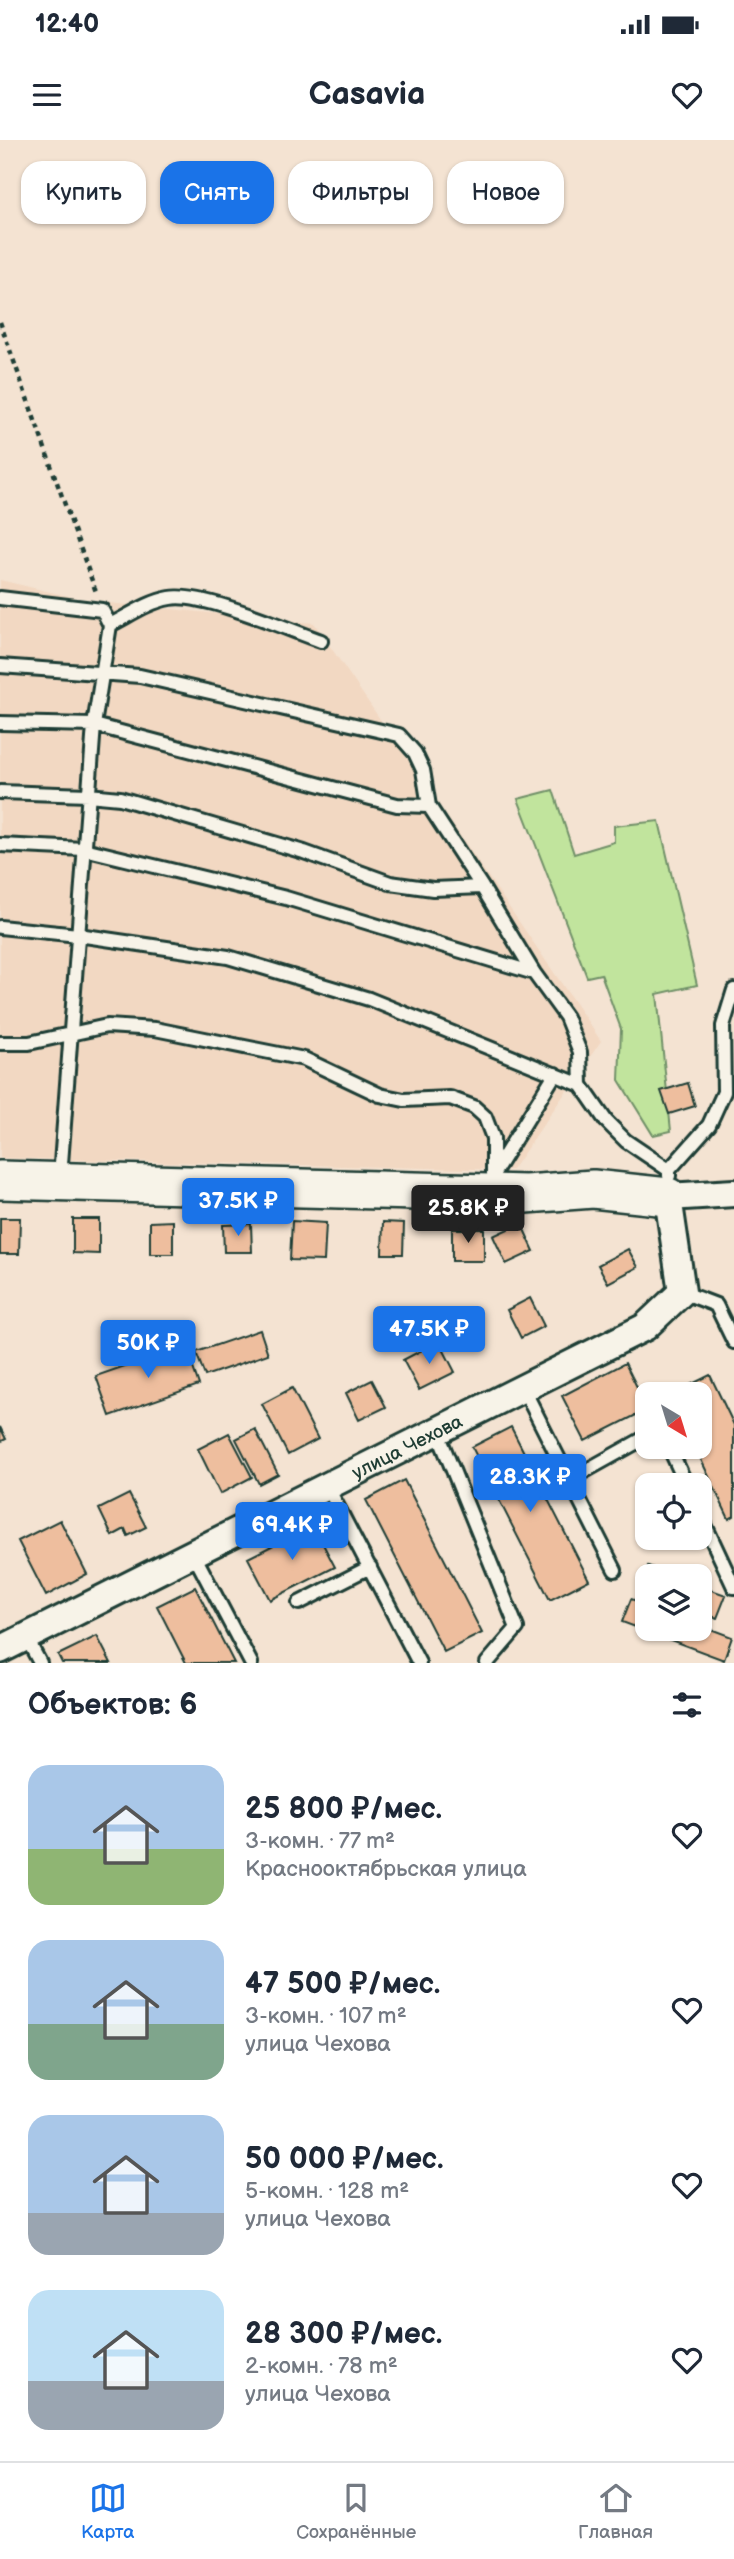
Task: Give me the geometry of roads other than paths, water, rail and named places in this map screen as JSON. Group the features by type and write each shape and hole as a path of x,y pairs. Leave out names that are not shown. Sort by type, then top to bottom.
{"street":[{"path":"0,1180 492,1184 526,1194 668,1184 734,1193"},
{"path":"668,1184 682,1292"},
{"name":"улица Чехова","path":"0,1650 645,1327 682,1292"}],"lane":[{"path":"110,625 151,603 173,597 201,599 321,641"},
{"path":"0,598 103,610 110,625 94,725 59,1182"},
{"path":"0,666 141,676 399,735 415,753 423,770 429,806 534,973 566,1017 579,1052 581,1085 606,1121 668,1184 709,1125 724,1092 723,1026 734,990"},
{"path":"0,723 94,725 397,805 429,806"},
{"path":"0,792 88,794 120,798 304,852 390,883 433,889 482,887"},
{"path":"0,845 84,849 286,898 534,973"},
{"path":"0,927 78,935 228,957 369,999 581,1085"},
{"path":"0,1043 29,1043 107,1026 155,1029 304,1059 380,1095 404,1100 450,1098 474,1107 485,1117 494,1138 492,1184"},
{"path":"492,1184 555,1074"},
{"path":"682,1292 716,1305 734,1342"},
{"path":"523,1388 615,1570"},
{"path":"437,1431 517,1628 486,1663"},
{"path":"569,1480 635,1443"},
{"path":"327,1486 419,1663"},
{"path":"712,1540 734,1587"},
{"path":"193,1553 251,1663"},
{"path":"299,1603 370,1567"},
{"path":"26,1637 40,1663"}]}
